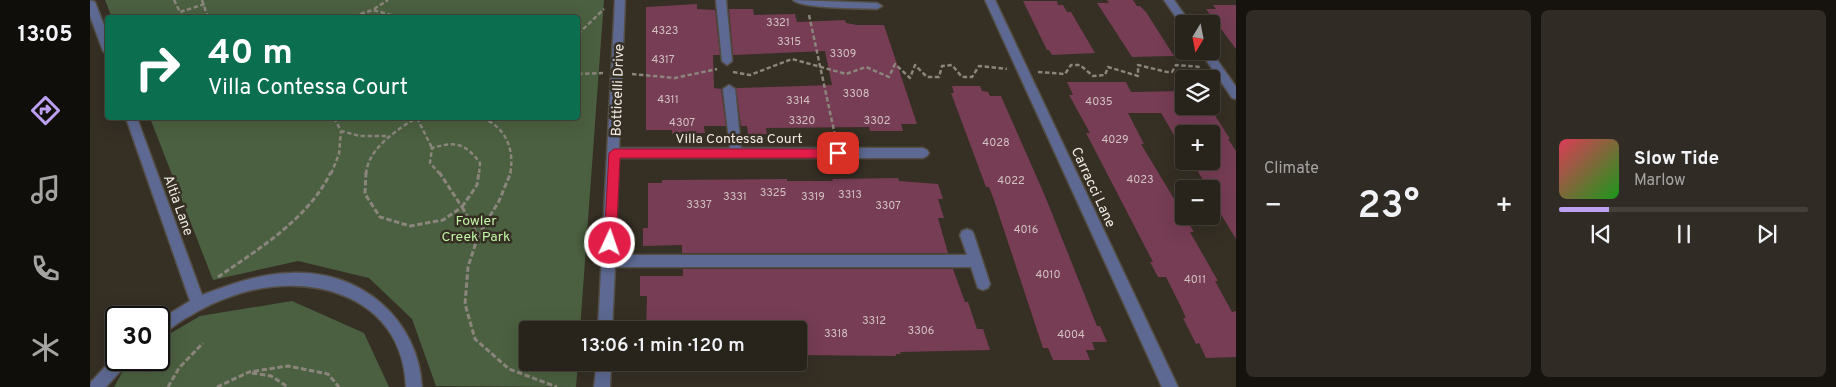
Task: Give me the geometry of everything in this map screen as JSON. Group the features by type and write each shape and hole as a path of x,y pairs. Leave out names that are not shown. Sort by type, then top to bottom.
{"street":[{"name":"Botticelli Drive","path":"606,321 620,0"},
{"path":"721,0 725,66"},
{"path":"798,0 877,6"},
{"name":"Carracci Lane","path":"990,0 1170,387"},
{"path":"1169,0 1180,15"},
{"path":"90,2 105,43"},
{"path":"1212,60 1236,95"},
{"path":"729,89 736,154"},
{"name":"Altia Lane","path":"132,120 198,303"},
{"name":"Villa Contessa Court","path":"614,153 923,153"},
{"path":"967,235 983,284"},
{"path":"609,261 975,261"},
{"path":"170,321 198,303 252,284 287,278 332,283 361,295 383,312 399,333 414,374 414,387"},
{"path":"96,387 111,371"},
{"path":"602,387 603,371"}],"path":[{"path":"174,0 181,15"},
{"path":"202,0 207,15"},
{"path":"357,15 373,10 388,0"},
{"path":"180,12 205,4"},
{"path":"580,32 604,9"},
{"path":"373,10 391,15"},
{"path":"808,11 838,153"},
{"path":"732,72 750,75 792,59 846,74 866,67 889,77 895,64 910,78 914,65 928,77 939,77 942,66 952,66 962,77 972,77 979,66 1065,74 1071,65 1080,65 1093,76 1105,75 1108,67 1116,67 1128,76 1138,76 1138,65 1149,64 1162,73 1172,72 1176,65 1218,69"},
{"path":"580,74 618,73 675,78 725,66"},
{"path":"218,277 295,221 322,192 338,160 341,131 335,120"},
{"path":"413,120 388,136 367,165 365,194 380,217 410,226 443,220 462,208 477,185 480,163 469,148 451,142 432,148"},
{"path":"417,120 432,148 430,163 441,174 478,236"},
{"path":"489,120 504,134 512,151 512,171 504,195 478,236 468,267 465,304 476,339 509,369 557,387"},
{"path":"341,131 360,136 388,136"},
{"path":"168,387 179,368 204,343"},
{"path":"217,387 249,372 288,366 328,374 339,387"},
{"path":"249,372 271,376 288,387"}],"green space":[{"name":"Fowler Creek Park","path":"105,0 604,0 581,321 519,321 519,371 577,371 576,387 436,386 412,319 369,278 298,261 213,280 151,120 580,120 580,15 111,15"},
{"path":"292,301 364,333 389,387 114,387 123,371 170,371 170,334 200,316"}],"building":[{"path":"1107,0 1133,0 1137,6 1140,6 1146,12 1174,56 1132,57 1097,3 1109,3"},
{"path":"1023,1 1057,1 1058,5 1063,5 1067,12 1071,12 1095,53 1052,55 1047,50"},
{"path":"697,4 697,9 715,10 720,55 713,55 714,88 721,89 726,126 704,126 705,133 672,134 672,130 646,130 646,7"},
{"path":"1213,5 1236,5 1236,49 1220,28 1220,15 1210,15 1206,9 1216,9"},
{"path":"729,9 753,9 754,15 795,14 797,22 845,20 846,23 857,25 884,25 917,124 901,124 903,131 870,131 869,127 766,128 767,134 748,134 747,126 741,126 736,88 832,85 825,51 733,55"},
{"path":"1067,82 1126,82 1131,92 1175,91 1175,115 1215,115 1230,139 1228,139 1236,151 1236,239 1220,213 1220,180 1203,180 1197,170 1220,170 1220,125 1175,125 1175,137 1161,113 1128,113 1144,144 1141,144 1175,200 1175,225 1190,225 1194,232 1190,232 1218,281 1215,281 1232,312 1236,311 1236,357 1206,358 1199,343 1196,344 1166,277 1158,277 1150,262 1153,262 1086,133 1090,133 1069,95 1073,95"},
{"path":"952,86 980,86 982,91 988,92 990,96 1001,96 1045,196 1097,326 1100,326 1107,342 1092,342 1095,350 1086,350 1090,360 1053,360 1048,348 1043,348 994,200 989,187 986,187 951,93 954,93"},
{"path":"898,178 899,181 938,184 943,199 938,199 944,218 938,218 948,253 682,253 682,245 643,246 643,228 648,228 648,183 662,183 662,180 787,179 787,181 833,181 832,179"},
{"path":"683,269 953,269 965,302 968,302 977,329 983,329 990,350 900,352 901,354 896,354 896,356 807,355 807,321 646,321 647,296 640,296 640,276 683,276"}],"route":[{"path":"610,243 614,153 838,153"}]}
